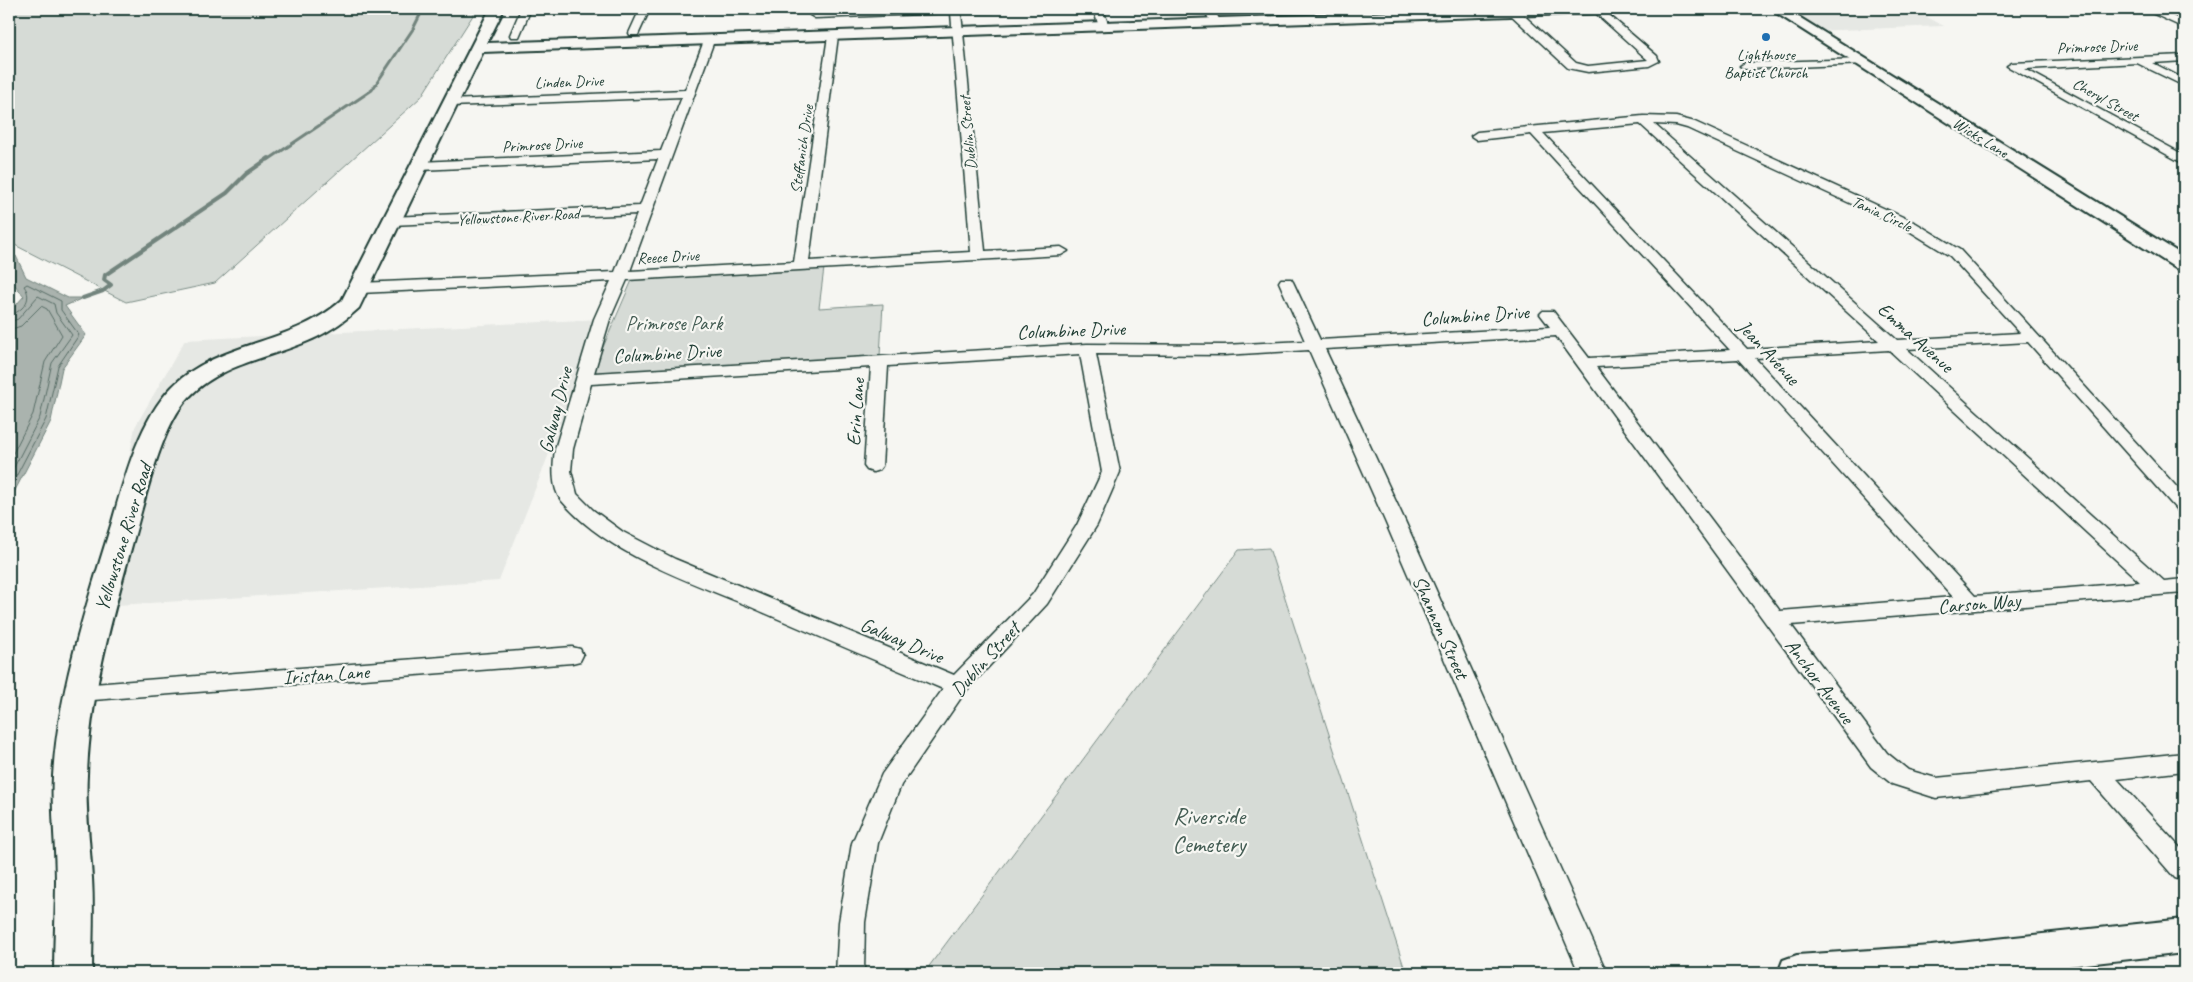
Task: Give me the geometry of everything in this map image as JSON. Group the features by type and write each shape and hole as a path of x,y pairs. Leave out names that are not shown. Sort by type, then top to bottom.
{"street":[{"name":"Yellowstone River Road","path":"73,973 74,882 70,776 80,693 102,603 131,501 150,445 168,406 181,391 197,378 221,364 308,333 335,318 351,303 497,9"},
{"path":"515,35 526,9"},
{"path":"634,33 645,9"},
{"path":"816,12 993,9"},
{"path":"1098,9 1104,27"},
{"path":"1209,9 1216,23"},
{"path":"478,48 1216,23 1468,11 1514,12 1595,9 1654,58 1654,61 1588,69 1572,66 1548,46 1514,12"},
{"name":"Wicks Lane","path":"1777,9 2184,265"},
{"path":"2148,9 2184,25"},
{"name":"Dublin Street","path":"956,10 978,255"},
{"name":"Steffanich Drive","path":"801,266 833,36"},
{"name":"Galway Drive","path":"709,41 621,276 602,319 564,449 562,471 568,496 586,514 616,537 668,564 957,686"},
{"name":"Primrose Drive","path":"2012,66 2184,58"},
{"path":"2140,61 2184,82"},
{"path":"1745,66 1861,62"},
{"name":"Cheryl Street","path":"2012,66 2184,160"},
{"name":"Linden Drive","path":"450,103 690,93"},
{"name":"Tania Circle","path":"1477,136 1643,120 1676,121 1691,125 1919,231 1954,253 2184,506"},
{"name":"Emma Avenue","path":"1643,120 2158,587"},
{"name":"Jean Avenue","path":"1534,131 1742,353 1971,604"},
{"name":"Primrose Drive","path":"420,166 666,154"},
{"name":"Yellowstone River Road","path":"391,221 646,210"},
{"name":"Reece Drive","path":"360,288 621,276 1061,251"},
{"name":"Shannon Street","path":"1286,282 1317,346 1593,973"},
{"name":"Columbine Drive","path":"584,379 1088,349 1224,350 1317,346 1554,323"},
{"name":"Anchor Avenue","path":"1554,323 1879,760 1900,777 1936,788 2095,770"},
{"path":"1584,363 2030,337"},
{"name":"Dublin Street","path":"850,973 852,922 865,843 891,781 957,686 1040,599 1087,525 1111,472 1088,349"},
{"name":"Erin Lane","path":"873,466 880,362"},
{"name":"Carson Way","path":"1774,619 2184,586"},
{"name":"Iristan Lane","path":"80,693 572,655"},
{"path":"2095,770 2184,762"},
{"path":"2095,770 2184,870"},
{"path":"1797,973 1934,969 2184,936"}],"shaded area":[{"path":"1777,9 1912,9 1944,26 1813,31"},
{"path":"602,319 499,581 101,606 135,427 185,340"}],"green space":[{"path":"9,9 477,9 421,97 215,283 126,302 9,242"},
{"name":"Primrose Park","path":"824,268 819,308 883,304 880,356 591,375 633,278"},
{"name":"Riverside Cemetery","path":"1269,548 1406,973 924,973 1239,550"}],"water":[{"path":"9,256 16,256 26,277 68,298 83,298 65,306 86,335 62,368 51,421 9,502 9,313 24,296 9,278"}],"waterway":[{"path":"268,160 372,90 413,29 423,9"},
{"path":"83,298 103,291 111,285 104,280 105,275 227,193 246,174 269,158"}],"place":[{"name":"Lighthouse Baptist Church","path":"1766,37"}]}
